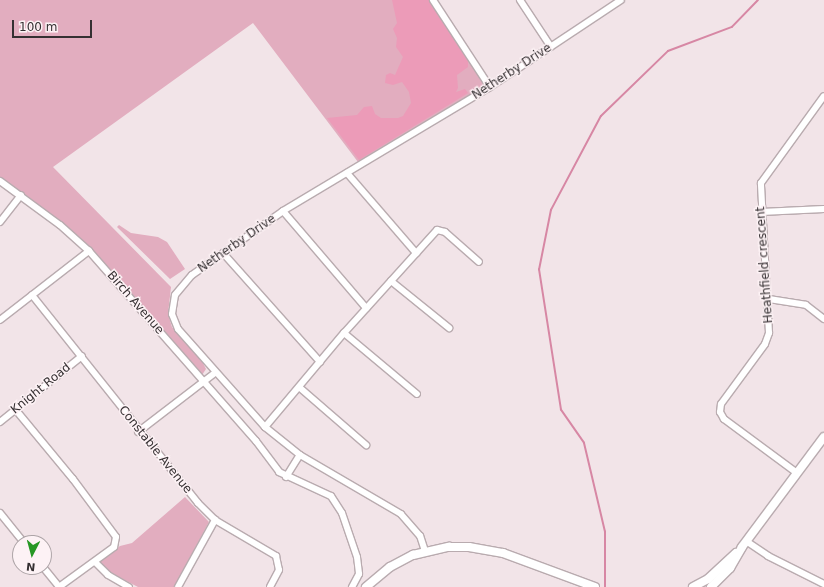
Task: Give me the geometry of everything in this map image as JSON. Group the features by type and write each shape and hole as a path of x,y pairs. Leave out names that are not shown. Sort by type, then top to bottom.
{"main road":[{"path":"709,583 744,544 824,437"},
{"path":"720,587 744,544"},
{"path":"366,587 390,567 425,551 449,547 485,548 592,586"},
{"path":"693,587 709,583 730,568"}],"street":[{"path":"433,0 490,87"},
{"path":"520,0 551,47"},
{"name":"Netherby Drive","path":"425,551 420,536 401,514 300,455 265,427 215,373 178,328 173,318 172,307 177,291 182,285 223,253 283,211 490,87 622,0"},
{"name":"Heathfield crescent","path":"797,473 724,419 720,412 721,404 768,339 769,300 761,212 761,183 824,96"},
{"path":"346,173 416,253"},
{"name":"Birch Avenue","path":"0,181 60,225 89,251 256,441 272,465 286,477"},
{"path":"0,222 21,195"},
{"path":"761,212 824,209"},
{"path":"283,211 366,308"},
{"path":"265,427 344,333 438,229 480,262"},
{"path":"0,320 89,251"},
{"path":"223,253 320,362"},
{"path":"391,281 449,328"},
{"name":"Constable Avenue","path":"32,295 82,356 138,432 215,520 276,556 279,570 270,587"},
{"path":"769,300 806,305 824,319"},
{"path":"344,333 417,394"},
{"name":"Knight Road","path":"0,422 82,356"},
{"path":"138,432 215,373"},
{"path":"299,387 366,445"},
{"path":"15,409 115,533 116,542 114,546 95,562 59,587 49,575"},
{"path":"300,455 286,477 320,490 331,496 337,504 359,566 358,574 352,587"},
{"path":"0,513 18,535"},
{"path":"178,587 215,520"},
{"path":"744,544 824,584"},
{"path":"95,562 108,575 129,587"},
{"path":"702,587 709,583"}],"shaded area":[{"path":"0,0 431,0 483,83 482,88 358,162 253,23 53,167 171,287 168,314 172,327 203,363 206,369 202,375 95,252 67,226 0,178"},
{"path":"392,0 431,0 468,59 468,67 457,75 458,88 456,92 465,89 468,93 359,160 327,118 357,115 364,107 372,106 375,114 381,118 398,118 403,116 411,103 409,92 402,82 393,85 385,83 386,75 390,73 395,75 403,57 396,47 397,38 393,29 397,23"},
{"path":"119,225 131,233 158,237 167,242 185,269 170,279 117,227"},
{"path":"185,497 209,522 174,587 138,587 111,573 100,562 120,546 132,543"}],"waterway":[{"path":"605,587 605,532 584,443 561,410 539,270 551,210 601,116 668,51 732,27 758,0"}]}
